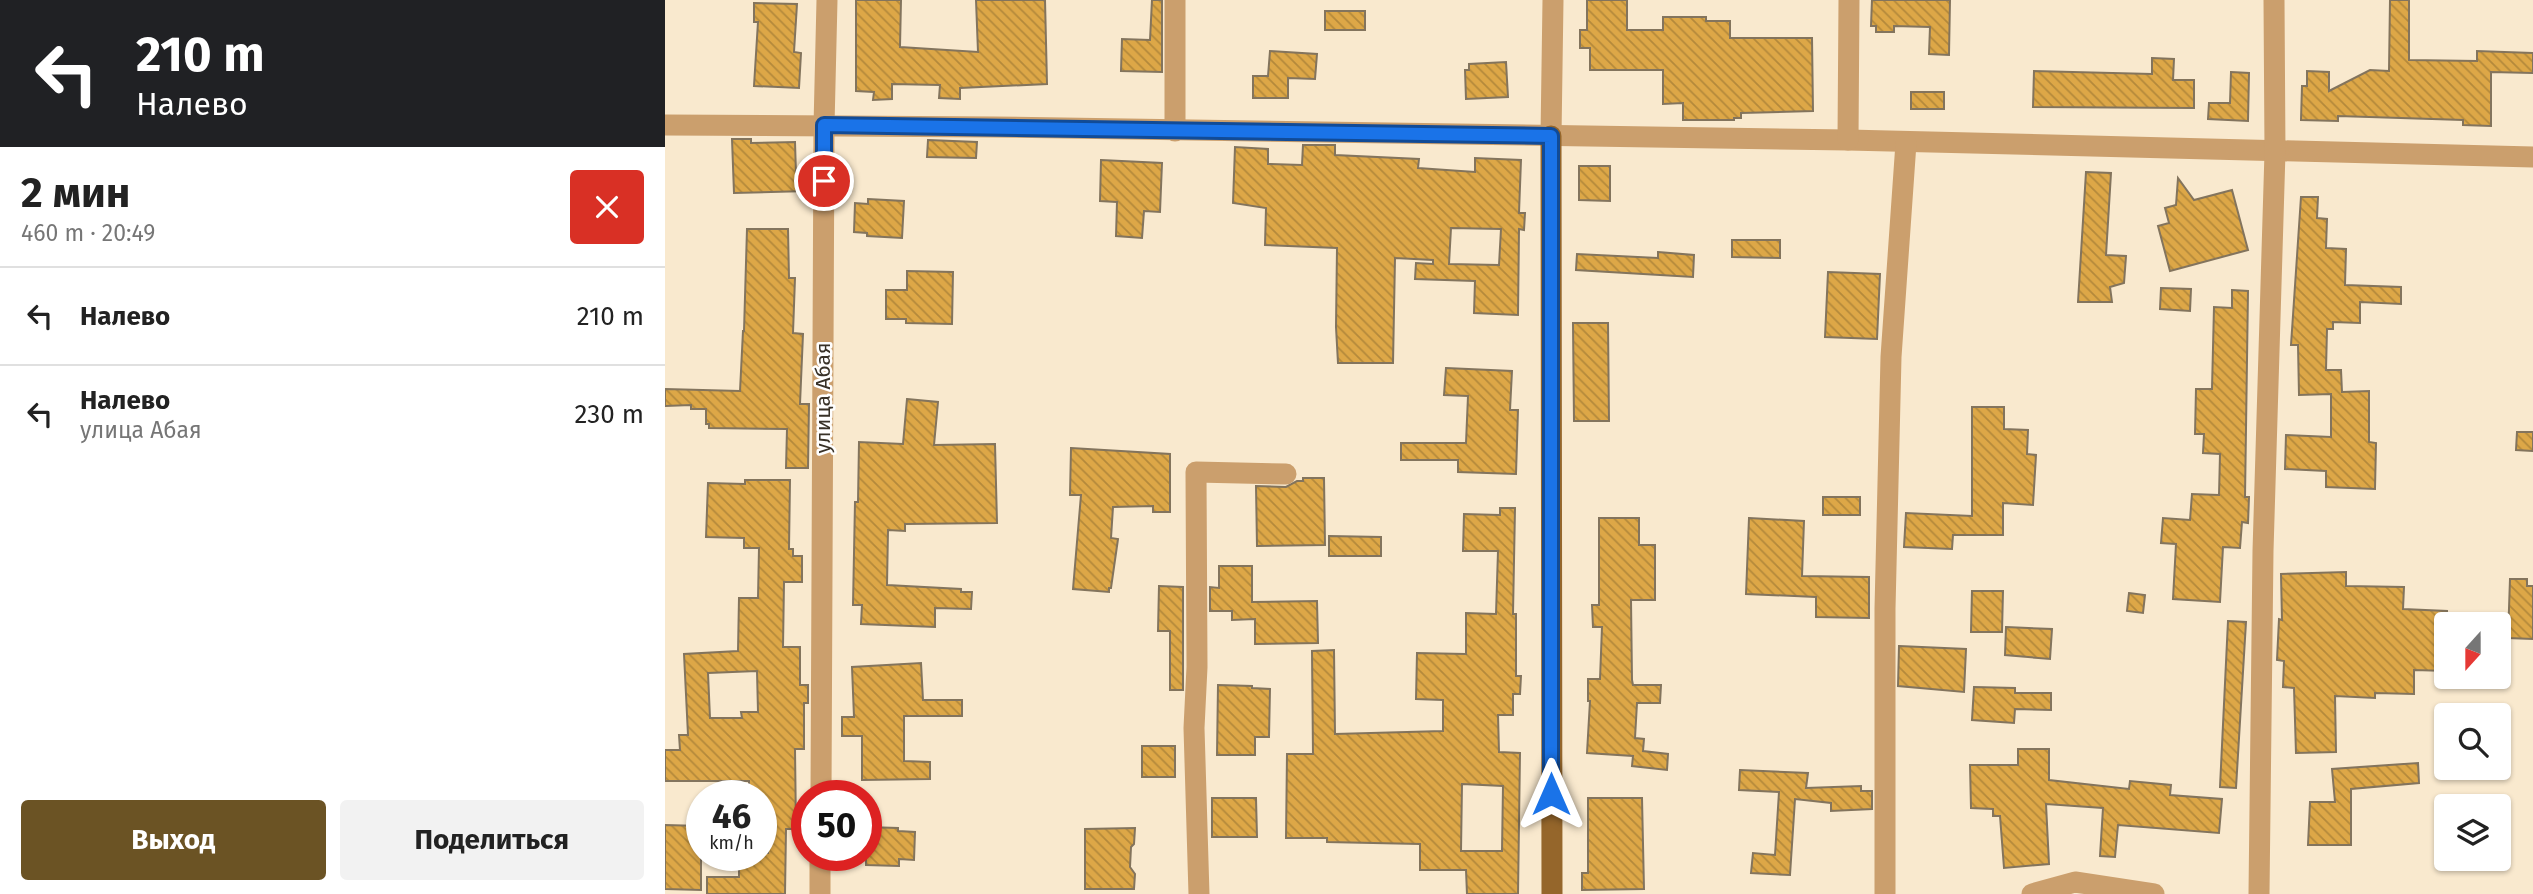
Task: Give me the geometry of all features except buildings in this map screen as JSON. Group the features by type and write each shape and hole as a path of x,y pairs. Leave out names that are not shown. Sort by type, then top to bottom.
{"main road":[{"path":"1551,136 1552,894"}],"street":[{"name":"улица Абая","path":"821,780 827,0"},
{"path":"1175,0 1175,131"},
{"path":"1551,136 1553,0"},
{"path":"1848,140 1849,0"},
{"path":"2259,894 2263,551 2275,152 2274,0"},
{"path":"665,125 1848,140 2533,158"},
{"path":"1885,894 1885,609 1891,357 1906,143"},
{"path":"1199,894 1193,728 1197,667 1196,472 1286,474"},
{"path":"820,871 820,894"},
{"path":"2032,894 2075,883 2154,894"}],"route":[{"path":"824,181 824,125 1551,136 1551,794"}]}
